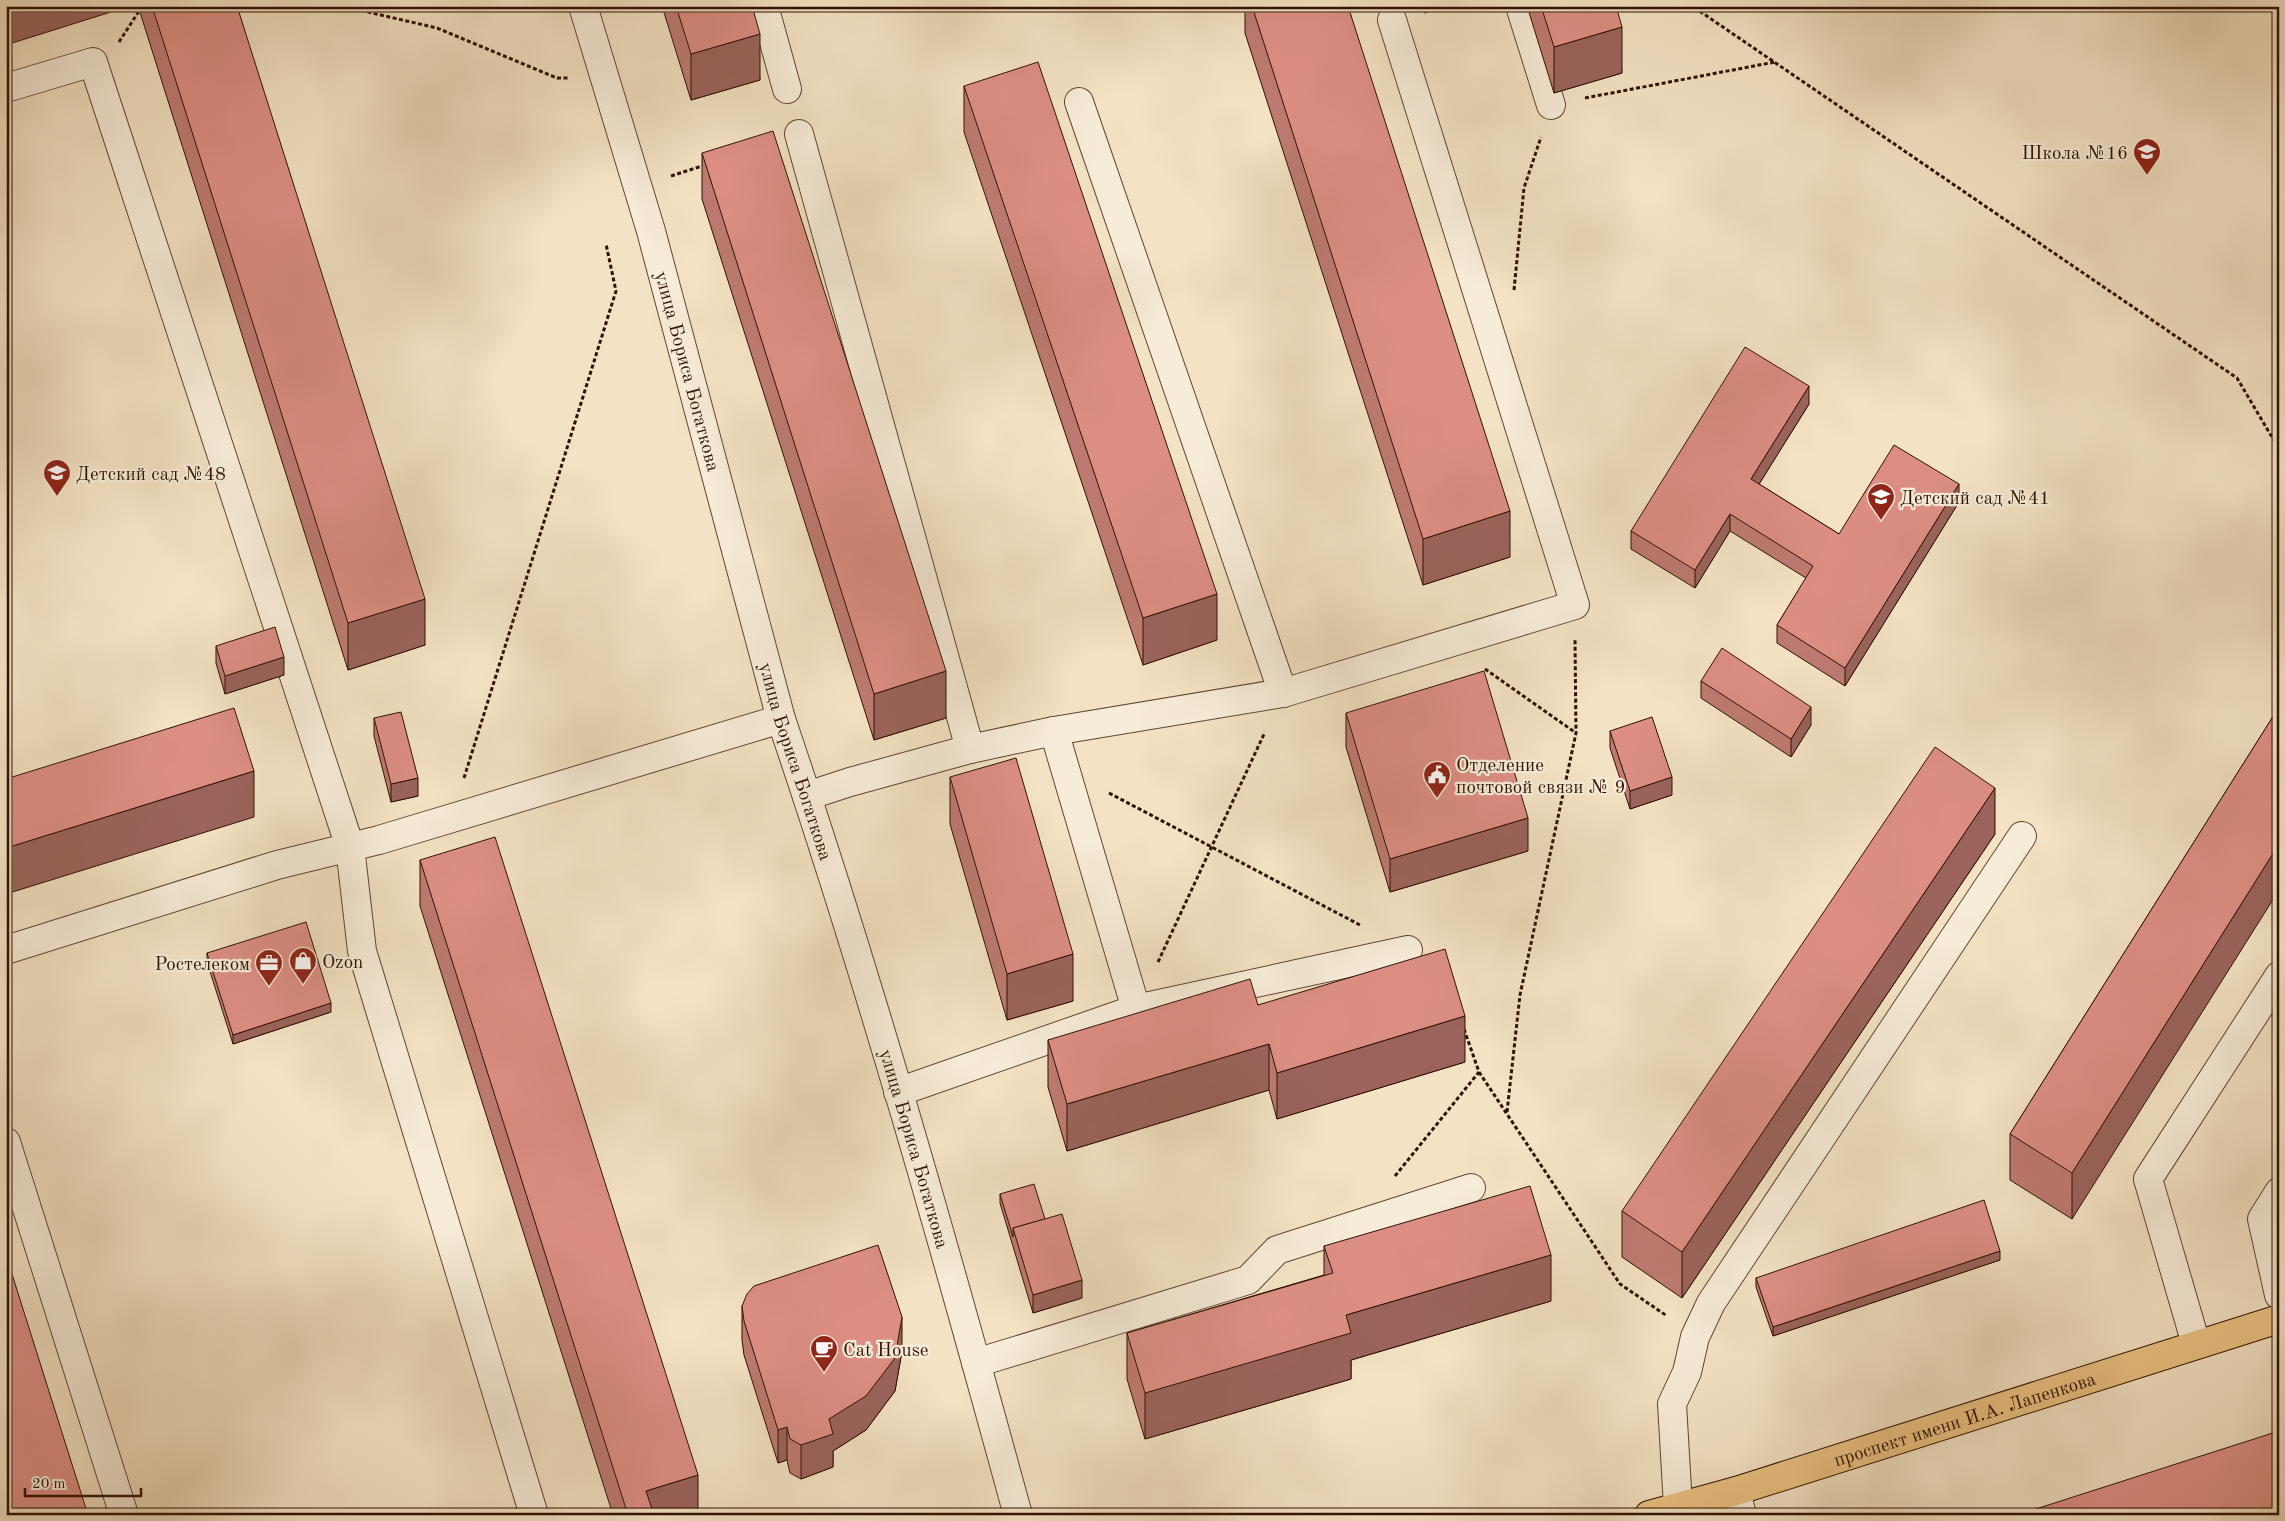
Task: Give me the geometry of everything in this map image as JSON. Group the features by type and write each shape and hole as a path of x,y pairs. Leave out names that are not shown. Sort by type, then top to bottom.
{"main road":[{"name":"проспект имени И.А. Лапенкова","path":"1649,1515 1678,1506 1739,1503 2196,1344 2279,1319"}],"street":[{"name":"улица Бориса Богаткова","path":"583,6 651,231 781,719 807,796 898,1092 1018,1515"},
{"path":"764,6 787,89"},
{"path":"1520,6 1551,105"},
{"path":"807,796 850,782 970,750 1054,731 1283,693 1575,605 1392,20"},
{"path":"6,88 94,62 350,848 362,951 534,1515"},
{"path":"1079,102 1283,693"},
{"path":"799,134 970,750"},
{"path":"6,950 277,865 350,848 451,819 781,719"},
{"path":"1054,731 1136,1010"},
{"path":"1678,1506 1672,1404 1687,1372 1695,1337 1711,1302 2022,836"},
{"path":"898,1092 1136,1010 1408,950"},
{"path":"2196,1344 2148,1179 2279,976"},
{"path":"6,1142 124,1515"},
{"path":"976,1363 1248,1280 1277,1250 1471,1188"},
{"path":"2279,1192 2262,1219 2279,1295"}],"path":[{"path":"342,6 437,28 557,78 604,78"},
{"path":"1696,6 2237,378 2279,449"},
{"path":"1514,296 1524,188 1551,105 1775,62"},
{"path":"671,176 707,164"},
{"path":"451,819 616,291 606,244"},
{"path":"1507,1113 1520,995 1576,733 1575,605"},
{"path":"1448,643 1576,733"},
{"path":"1136,1010 1283,693"},
{"path":"1066,771 1408,950"},
{"path":"1461,1020 1480,1072 1620,1284 1695,1337"},
{"path":"1392,1179 1480,1072"}],"building":[{"path":"152,6 237,6 425,599 348,623"},
{"path":"676,6 752,6 760,34 691,54"},
{"path":"1252,6 1348,6 1510,511 1423,539"},
{"path":"1541,6 1616,6 1622,27 1554,47"},
{"path":"1038,62 1217,594 1143,618 964,86"},
{"path":"773,131 946,671 874,694 702,153"},
{"path":"1745,347 1809,386 1751,479 1839,534 1894,445 1959,484 1845,668 1777,625 1813,566 1730,514 1695,570 1631,531"},
{"path":"275,627 284,657 225,676 216,646"},
{"path":"1722,648 1811,707 1791,739 1701,681"},
{"name":"Отделение почтовой связи № 9","path":"1484,671 1528,818 1390,859 1346,713"},
{"path":"2279,707 2279,844 2072,1173 2010,1134"},
{"path":"234,708 254,771 6,848 6,779"},
{"path":"401,712 418,778 391,784 374,718"},
{"path":"1652,717 1672,777 1630,791 1610,731"},
{"path":"1935,747 1995,788 1682,1252 1622,1211"},
{"path":"1016,758 1073,954 1007,974 950,777"},
{"path":"495,837 698,1475 646,1491 654,1515 628,1515 420,860"},
{"name":"Ростелеком","path":"306,922 331,1003 233,1035 207,953"},
{"path":"1445,949 1465,1016 1277,1073 1269,1044 1067,1104 1048,1040 1250,979 1258,1005"},
{"path":"1034,1184 1045,1219 1013,1228 1013,1237 1000,1194"},
{"path":"1530,1186 1551,1255 1346,1315 1351,1333 1145,1393 1127,1333 1333,1273 1324,1246"},
{"path":"1984,1200 2000,1251 1773,1327 1756,1278"},
{"path":"1062,1214 1082,1280 1033,1295 1013,1228"},
{"name":"Cat House","path":"878,1245 902,1317 895,1358 866,1396 829,1419 833,1434 801,1445 790,1439 787,1427 778,1430 744,1321 742,1306 747,1294 754,1286"},
{"path":"6,1255 88,1515 8,1515 6,1510"},
{"path":"2279,1431 2279,1513 2273,1515 2017,1515"}],"place":[{"name":"Школа №16","path":"2147,176"},
{"name":"Детский сад №48","path":"57,497"},
{"name":"Детский сад №41","path":"1881,521"},
{"name":"Отделение почтовой связи № 9","path":"1437,799"},
{"name":"Ozon","path":"303,985"},
{"name":"Ростелеком","path":"269,987"},
{"name":"Cat House","path":"824,1373"}]}
